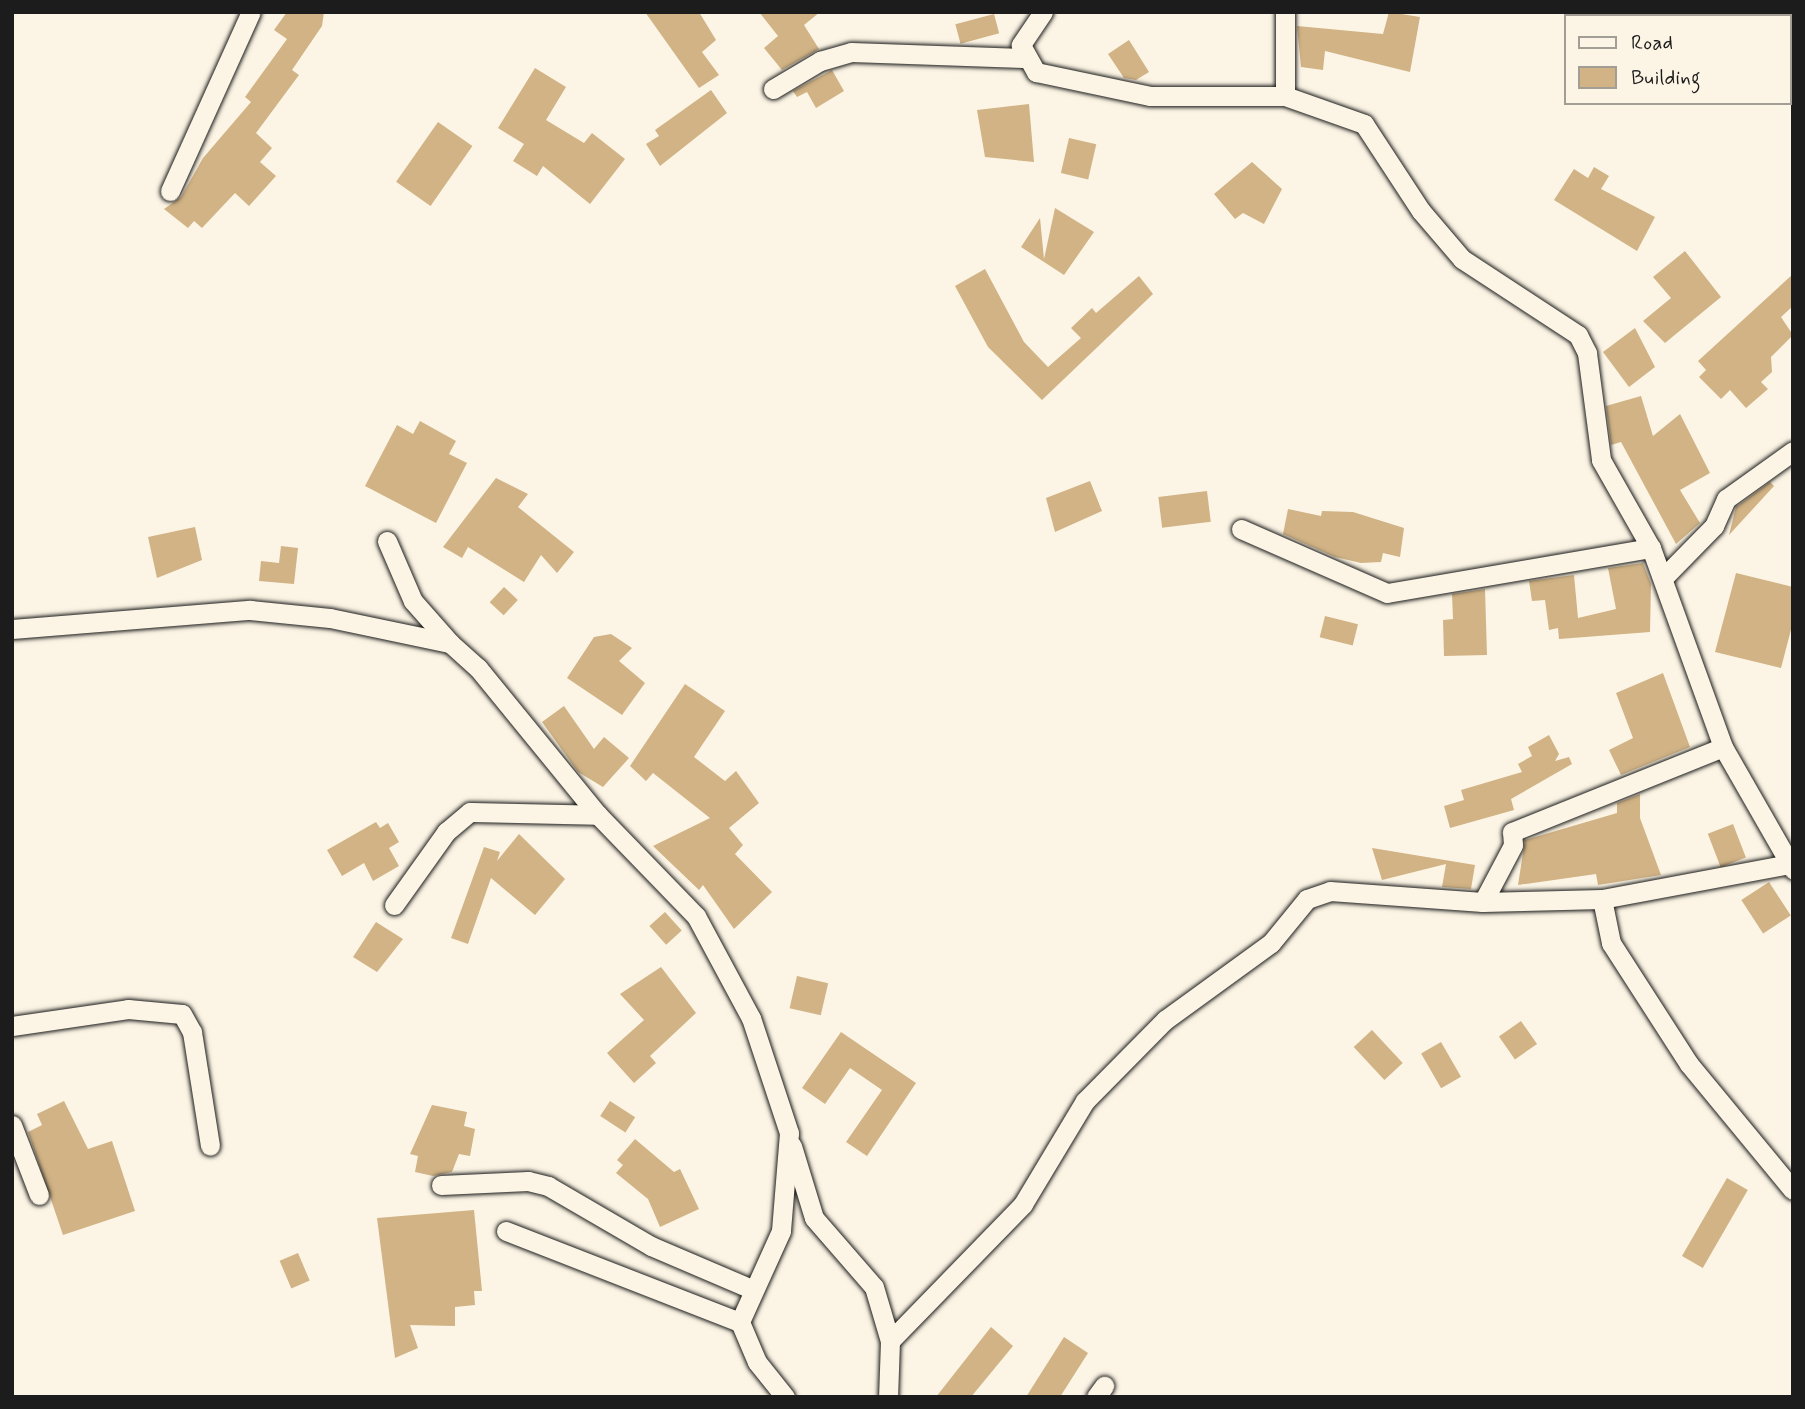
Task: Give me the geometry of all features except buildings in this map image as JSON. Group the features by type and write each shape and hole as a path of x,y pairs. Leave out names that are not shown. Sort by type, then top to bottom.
{"street":[{"path":"170,191 251,12"},
{"path":"1023,58 1026,30 1043,12"},
{"path":"1285,12 1285,96"},
{"path":"773,89 820,61 851,52 1023,58 1048,76 1150,96 1285,96 1364,124 1421,211 1462,259 1578,335 1587,354 1601,460 1651,548 1723,747 1791,867 1602,899 1483,902 1330,891 1307,899 1271,943 1165,1020 1085,1101 1023,1204 890,1341"},
{"path":"1663,578 1714,526 1726,499 1793,451"},
{"path":"1241,528 1387,593 1651,548"},
{"path":"387,541 413,601 450,643 478,668 598,815 696,916 725,960 789,1133 814,1218 874,1287 890,1341 888,1397"},
{"path":"12,629 250,610 330,618 450,643"},
{"path":"1483,902 1513,845 1512,832 1723,747"},
{"path":"394,905 446,832 470,812 598,815"},
{"path":"1602,899 1611,943 1689,1064 1793,1190"},
{"path":"12,1026 128,1009 182,1014 192,1032 210,1146"},
{"path":"12,1125 39,1195"},
{"path":"785,1397 757,1362 740,1322 752,1289 782,1231 789,1133"},
{"path":"441,1185 528,1181 548,1186 651,1246 752,1289"},
{"path":"506,1231 740,1322"}]}
